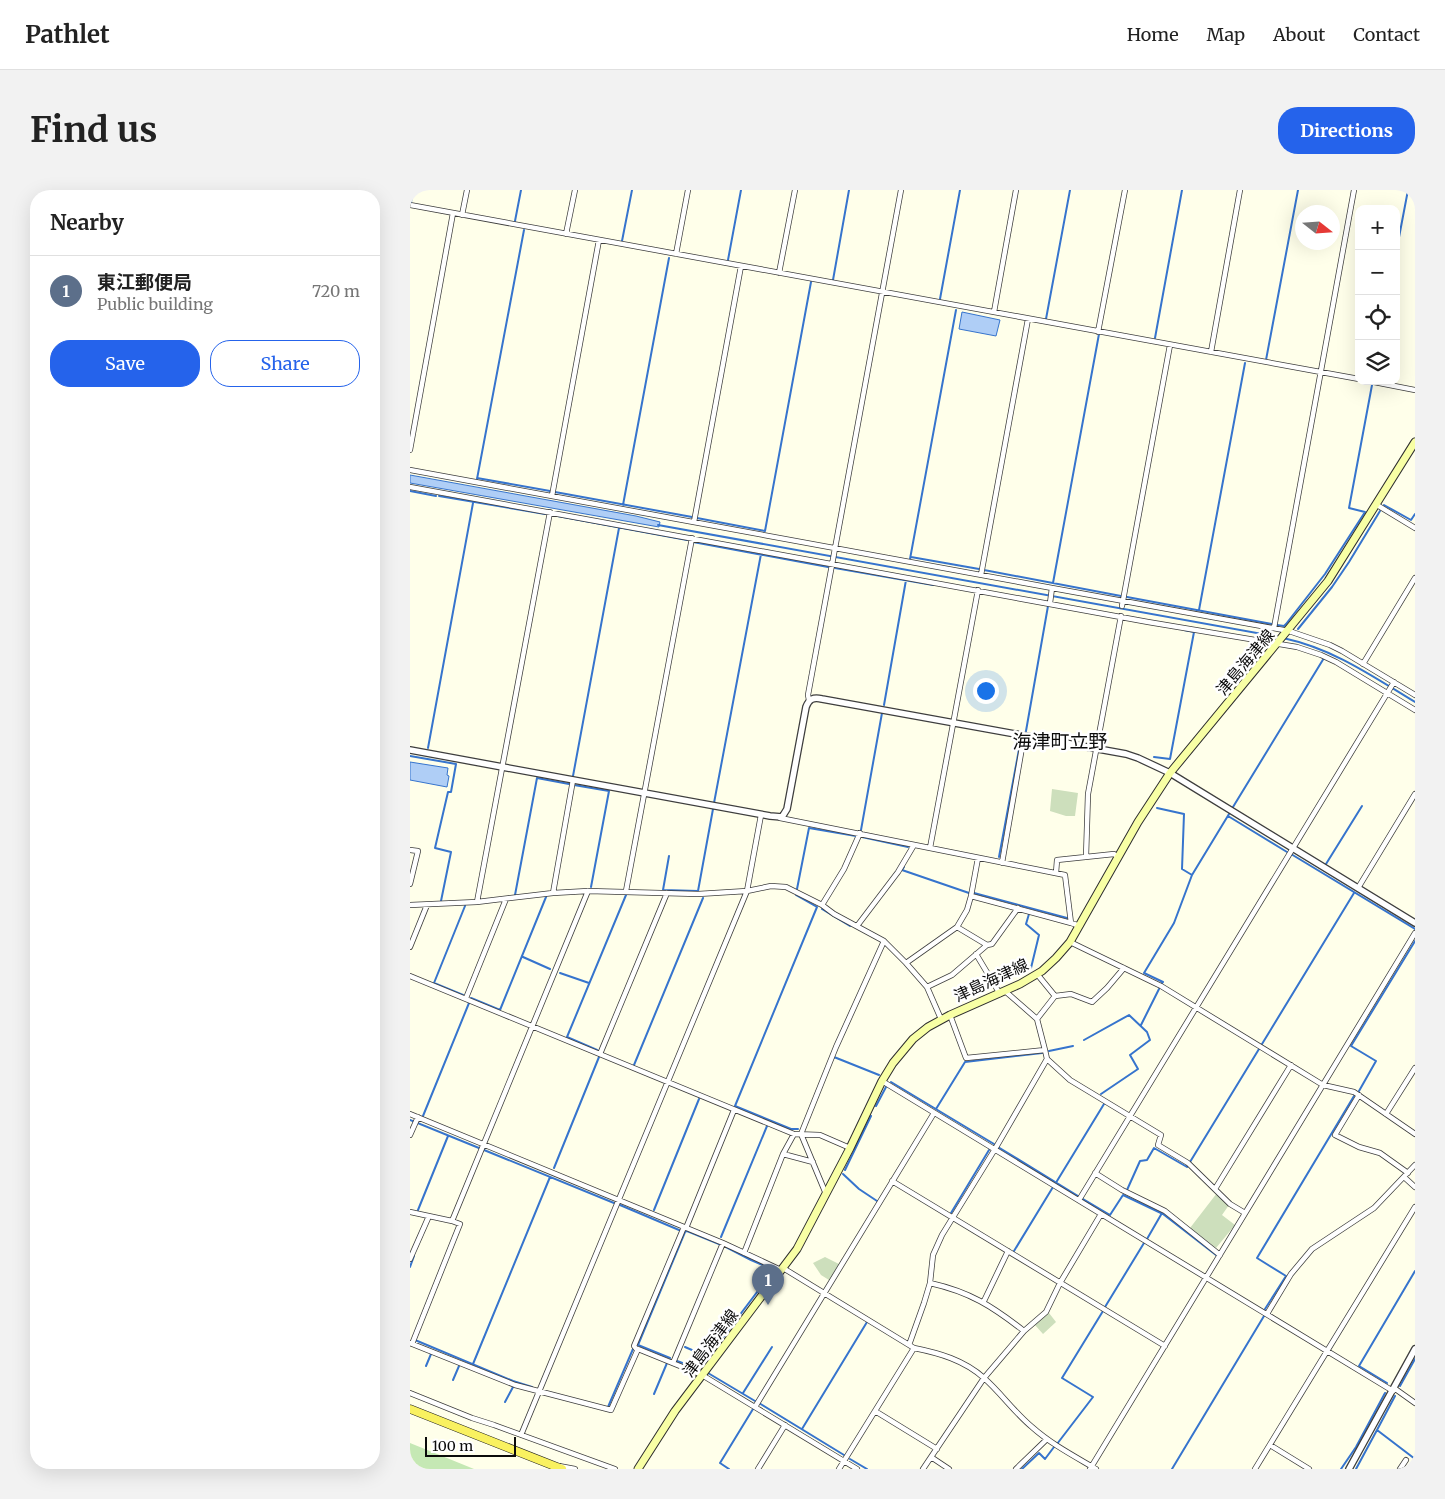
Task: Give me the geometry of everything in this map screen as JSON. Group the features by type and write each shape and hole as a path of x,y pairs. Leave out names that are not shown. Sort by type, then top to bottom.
{"main road":[{"name":"津島海津線","path":"638,1469 675,1411 797,1249 850,1148 882,1080 893,1063 913,1039 940,1019 1002,993 1037,974 1056,958 1070,942 1151,800 1170,773 1289,631 1328,581 1415,442"},
{"path":"410,1409 562,1469"}],"street":[{"path":"462,215 467,190"},
{"path":"566,234 575,190"},
{"path":"676,254 688,190"},
{"path":"779,273 795,190"},
{"path":"777,817 782,817 787,809 806,708 810,700 808,694 901,190"},
{"path":"994,312 1016,190"},
{"path":"1098,332 1125,190"},
{"path":"1211,352 1240,190"},
{"path":"1274,628 1354,190"},
{"path":"410,205 1355,378"},
{"path":"410,450 452,213"},
{"path":"552,496 599,240"},
{"path":"694,522 741,266"},
{"path":"982,575 1028,319"},
{"path":"1123,603 1170,345"},
{"path":"1389,385 1415,390"},
{"path":"410,470 836,550 982,575 1052,590 1289,631 1330,645 1415,695"},
{"path":"410,487 1279,643 1321,655 1388,692 1415,710"},
{"path":"1377,505 1415,528"},
{"path":"477,902 550,512"},
{"path":"626,891 692,538"},
{"path":"1363,664 1415,578"},
{"path":"930,848 978,590"},
{"path":"1050,602 1052,590"},
{"path":"1086,857 1088,794 1121,616"},
{"path":"1079,1200 1393,683"},
{"path":"810,700 822,698 1138,758 1170,773 1415,923"},
{"path":"1002,863 1024,736"},
{"path":"410,750 777,817 1065,875 1067,878 1071,923"},
{"path":"553,893 573,780"},
{"path":"1358,888 1415,794"},
{"path":"521,1435 620,1201 747,891 761,815"},
{"path":"822,905 844,869 860,833"},
{"path":"857,926 898,872 914,845"},
{"path":"410,850 418,851 410,884"},
{"path":"1056,873 1057,860 1114,854 1118,856"},
{"path":"906,963 957,927 967,910 978,858"},
{"path":"410,906 477,902 588,891 698,894 747,891 771,886 786,887 822,905 834,914 884,942 927,987 940,1019"},
{"path":"452,1221 588,891"},
{"path":"600,1054 668,893"},
{"path":"971,896 1080,926"},
{"path":"466,998 506,899"},
{"path":"410,947 427,905"},
{"path":"927,987 952,975 987,945 992,944 1018,908"},
{"path":"957,927 987,945"},
{"path":"410,1114 782,1269 912,1346 936,1352 956,1360 984,1378 1046,1440 1093,1468 1220,1254 1415,933"},
{"path":"826,1194 801,1134 836,1047 884,942"},
{"path":"1070,942 1161,986 1323,1084 1354,1092 1415,1134"},
{"path":"976,954 1002,993 1037,1019 1048,1059 1070,1080 1162,1135 1158,1145 1188,1163 1230,1204 1245,1213"},
{"path":"1037,1019 1055,996 1071,994 1092,1002 1124,968"},
{"path":"1037,974 1055,996"},
{"path":"410,976 794,1134 820,1135 850,1148"},
{"path":"950,1015 966,1058 1045,1050"},
{"path":"839,1469 912,1346 930,1283 933,1255 942,1234 1048,1059"},
{"path":"1215,1189 1291,1065"},
{"path":"1386,1114 1415,1068"},
{"path":"882,1080 1415,1404"},
{"path":"1359,1095 1335,1135 1359,1147 1380,1153 1408,1172"},
{"path":"734,1110 634,1346 638,1350 702,1375 857,1469"},
{"path":"755,1407 934,1113"},
{"path":"410,1135 417,1118"},
{"path":"744,1252 783,1154 794,1134"},
{"path":"783,1154 812,1162"},
{"path":"1267,1314 1291,1274 1312,1250 1374,1208 1415,1165"},
{"path":"1095,1173 1122,1190 1165,1211 1220,1254"},
{"path":"1404,1177 1415,1187"},
{"path":"892,1181 1165,1346"},
{"path":"1255,1469 1415,1206"},
{"path":"410,1212 460,1224 411,1343 515,1385 611,1410 638,1350"},
{"path":"923,1469 984,1378 1024,1331 1046,1312 1060,1283 1101,1214"},
{"path":"410,1259 429,1216"},
{"path":"673,1363 723,1243"},
{"path":"984,1301 1008,1251"},
{"path":"930,1283 984,1301 1024,1331"},
{"path":"1349,1469 1415,1349"},
{"path":"410,1393 472,1418 615,1469"},
{"path":"875,1411 937,1449"},
{"path":"758,1469 785,1425"},
{"path":"1016,1469 1046,1440"},
{"path":"1270,1445 1309,1469"},
{"path":"931,1457 950,1469"},
{"path":"1400,1469 1406,1460"},
{"path":"544,1463 575,1469"}],"green space":[{"path":"1052,789 1078,793 1075,816 1066,816 1050,811"},
{"path":"1217,1193 1229,1205 1222,1215 1235,1225 1216,1248 1190,1228"},
{"path":"825,1257 839,1264 829,1280 821,1275 813,1263"},
{"path":"1049,1313 1056,1322 1043,1334 1035,1325"},
{"path":"410,1443 474,1469 410,1469"}],"water":[{"path":"962,312 1000,320 996,336 959,329"},
{"path":"410,475 660,522 659,527 410,483"},
{"path":"410,762 448,768 447,787 410,780"}],"waterway":[{"path":"411,202 413,190"},
{"path":"515,221 521,190"},
{"path":"622,241 632,190"},
{"path":"728,260 741,190"},
{"path":"833,280 849,190"},
{"path":"940,299 960,190"},
{"path":"1046,319 1070,190"},
{"path":"1155,338 1182,190"},
{"path":"1266,360 1298,190"},
{"path":"1397,250 1408,190"},
{"path":"477,479 524,230"},
{"path":"623,505 669,258"},
{"path":"697,518 765,531 811,282"},
{"path":"910,559 956,310"},
{"path":"1053,583 1099,334"},
{"path":"1199,610 1245,363"},
{"path":"1277,625 1284,626 1286,624 1325,574 1365,512 1349,508 1372,385"},
{"path":"477,478 550,491"},
{"path":"410,491 436,496"},
{"path":"555,492 692,517"},
{"path":"439,496 545,514"},
{"path":"428,748 473,503"},
{"path":"1384,505 1411,520 1415,514"},
{"path":"1298,629 1332,587 1380,511"},
{"path":"552,515 687,540"},
{"path":"658,525 1279,637"},
{"path":"573,776 619,528"},
{"path":"693,542 828,567"},
{"path":"714,803 761,554"},
{"path":"911,557 979,569"},
{"path":"835,568 933,585"},
{"path":"984,570 1121,596"},
{"path":"884,705 906,580"},
{"path":"1127,597 1272,624"},
{"path":"1026,731 1048,606"},
{"path":"1154,757 1170,759 1194,632 1184,630"},
{"path":"1283,638 1336,656 1415,702"},
{"path":"1233,807 1324,658"},
{"path":"861,830 882,713"},
{"path":"999,857 1020,744"},
{"path":"410,756 456,764 451,792 448,792 435,848 451,852 441,901"},
{"path":"515,895 537,778 569,784"},
{"path":"574,785 609,791 591,887"},
{"path":"1326,864 1362,806"},
{"path":"1157,808 1184,814 1182,869 1192,875"},
{"path":"669,856 663,890 698,891 713,809"},
{"path":"1162,983 1144,973 1174,923 1192,875 1229,814"},
{"path":"1228,816 1287,852"},
{"path":"797,889 809,828 856,836"},
{"path":"862,837 908,847"},
{"path":"1291,854 1415,929"},
{"path":"904,867 902,870 969,893"},
{"path":"974,893 1067,918"},
{"path":"1262,1044 1354,893"},
{"path":"796,894 817,907 735,1106 791,1129 798,1129"},
{"path":"597,1050 567,1037 626,895"},
{"path":"471,998 500,1010 546,897"},
{"path":"634,1065 703,898"},
{"path":"463,995 434,983 465,906"},
{"path":"822,909 850,926"},
{"path":"1029,914 1026,924 1039,935 1031,968"},
{"path":"1359,1091 1376,1061 1351,1046 1415,941"},
{"path":"523,957 550,969"},
{"path":"560,973 589,983"},
{"path":"1141,1025 1159,989"},
{"path":"423,1116 469,1003"},
{"path":"1084,1040 1129,1015 1147,1032 1150,1040 1130,1055 1138,1069 1101,1094"},
{"path":"1049,1051 1073,1046"},
{"path":"1190,1162 1259,1049"},
{"path":"936,1109 965,1062 1042,1053"},
{"path":"554,1168 599,1057"},
{"path":"833,1059 834,1057 879,1075"},
{"path":"891,1082 994,1144"},
{"path":"876,1106 886,1087"},
{"path":"1265,1309 1286,1276 1257,1258 1354,1096"},
{"path":"654,1210 699,1099"},
{"path":"1057,1181 1104,1104"},
{"path":"845,1170 871,1116"},
{"path":"410,1120 479,1148"},
{"path":"721,1237 767,1126"},
{"path":"418,1210 448,1136"},
{"path":"998,1147 1078,1196"},
{"path":"1127,1190 1140,1161 1147,1160 1154,1148 1188,1166"},
{"path":"484,1150 614,1203"},
{"path":"951,1213 989,1150"},
{"path":"843,1174 859,1189 877,1201"},
{"path":"473,1364 550,1177"},
{"path":"1014,1251 1053,1187"},
{"path":"1083,1199 1110,1215 1123,1195 1163,1214 1216,1255"},
{"path":"620,1205 679,1230"},
{"path":"1147,1239 1162,1213"},
{"path":"684,1232 687,1231 719,1244"},
{"path":"670,1358 638,1345 685,1232"},
{"path":"1105,1307 1144,1243"},
{"path":"685,1347 708,1357 773,1271 724,1246"},
{"path":"410,1267 414,1256"},
{"path":"1387,1383 1359,1366 1415,1271"},
{"path":"1057,1444 1093,1397 1062,1378 1103,1311"},
{"path":"1172,1469 1264,1316"},
{"path":"802,1429 867,1322"},
{"path":"415,1340 513,1381 532,1387"},
{"path":"743,1393 772,1347"},
{"path":"607,1407 633,1349"},
{"path":"426,1366 431,1354"},
{"path":"1400,1386 1415,1359"},
{"path":"677,1361 699,1369"},
{"path":"654,1394 667,1363"},
{"path":"453,1380 459,1366"},
{"path":"708,1373 755,1401"},
{"path":"505,1402 513,1387"},
{"path":"1341,1469 1356,1447 1385,1393"},
{"path":"1395,1396 1377,1430 1415,1459"},
{"path":"759,1403 844,1455"},
{"path":"729,1469 720,1463 753,1409"},
{"path":"1356,1469 1377,1430"},
{"path":"1022,1469 1039,1453 1045,1459 1054,1447"},
{"path":"850,1459 867,1469"}],"place":[{"name":"東江郵便局","path":"768,1305"}],"district":[{"name":"海津町立野","path":"1060,741"}]}
